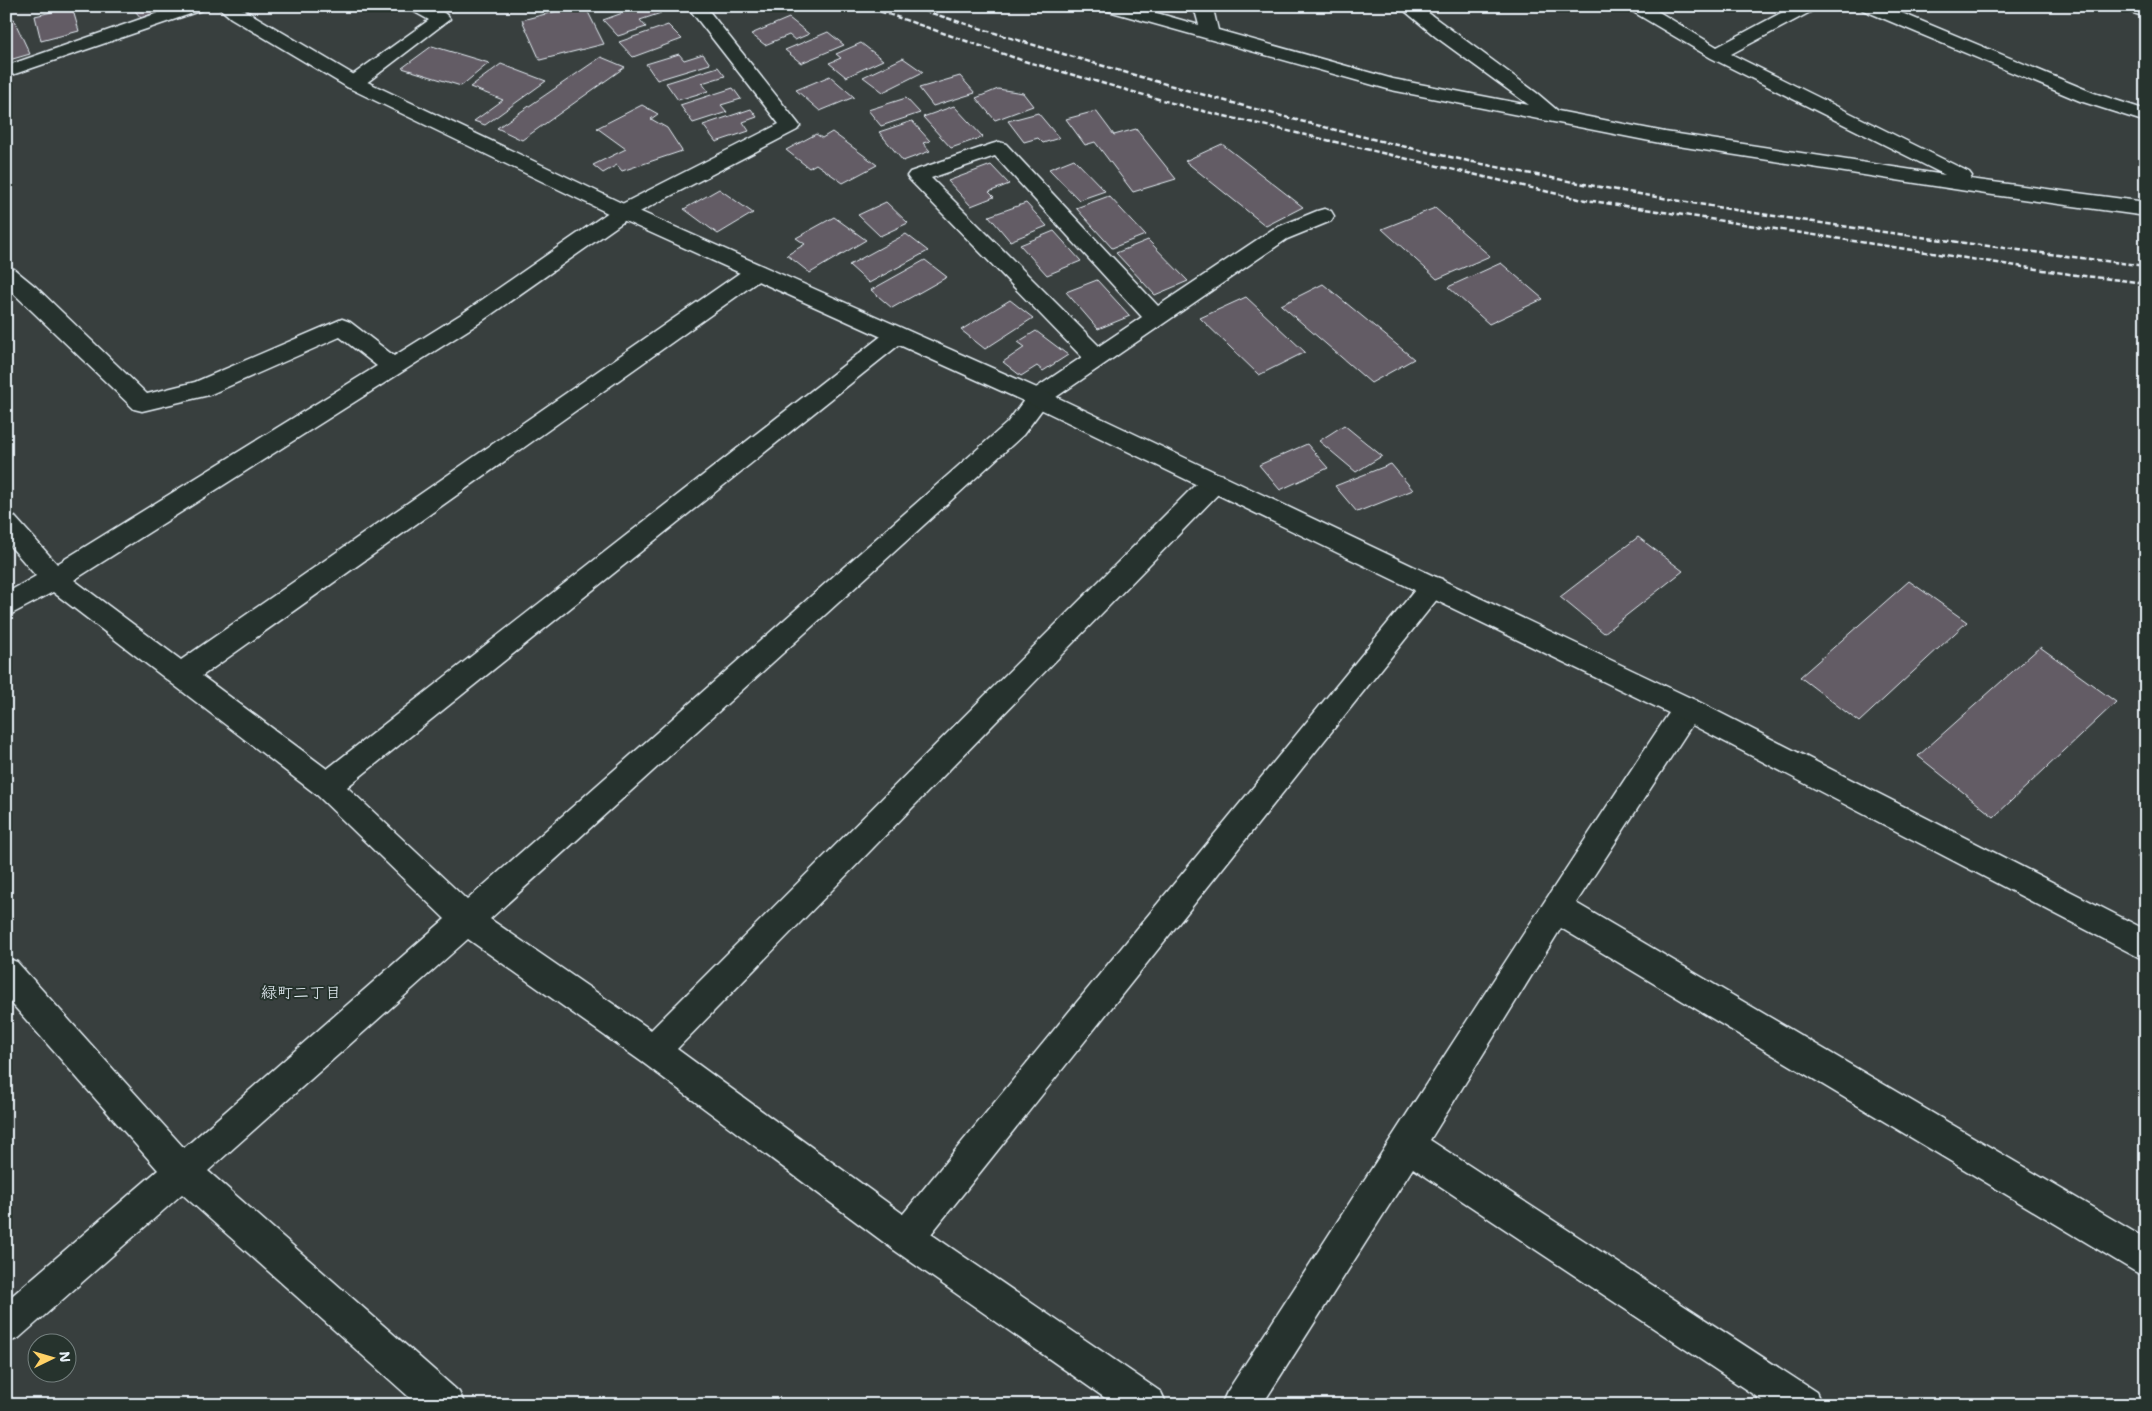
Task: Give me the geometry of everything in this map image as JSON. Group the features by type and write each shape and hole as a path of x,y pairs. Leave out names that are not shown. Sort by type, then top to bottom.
{"street":[{"path":"6,72 196,6"},
{"path":"226,6 236,14 354,83 623,212 1038,398 1433,586 1687,709 2146,946"},
{"path":"354,83 441,19 417,6"},
{"path":"6,606 54,579 472,318 623,212 790,126 696,6"},
{"path":"1111,6 1391,84 1665,138 1986,188 2146,209"},
{"path":"1199,6 1205,13 1210,34"},
{"path":"1408,6 1441,33 1524,92 1552,115"},
{"path":"1636,6 1717,54 1986,188"},
{"path":"1717,54 1808,6"},
{"path":"1869,6 2087,97 2146,116"},
{"path":"2130,6 2146,12"},
{"path":"1097,358 917,176 999,148 1156,318"},
{"path":"6,1324 183,1172 468,921 1015,429 1038,398 1280,234 1324,216"},
{"path":"180,676 756,272"},
{"path":"6,274 28,292 142,403 201,389 342,327 392,367"},
{"path":"327,786 897,335"},
{"path":"652,1051 1214,482"},
{"path":"6,524 54,579 327,786 468,921 652,1051 906,1238 1148,1405"},
{"path":"906,1238 1433,586"},
{"path":"1240,1405 1408,1145 1556,908 1687,709"},
{"path":"1556,908 2146,1259"},
{"path":"6,973 183,1172 446,1405"},
{"path":"1408,1145 1803,1405"}],"building":[{"path":"131,6 173,6 141,18"},
{"path":"577,6 585,6 604,44 540,60 522,20"},
{"path":"642,6 655,6 661,13 640,20 646,27 618,36 603,20"},
{"path":"72,7 79,31 41,41 35,16"},
{"path":"13,18 30,54 6,61 6,20"},
{"path":"789,18 809,34 795,40 789,35 765,45 751,34"},
{"path":"668,25 682,39 633,57 619,42"},
{"path":"828,32 844,45 801,63 785,50"},
{"path":"861,43 883,60 846,77 829,63 841,58 836,54"},
{"path":"432,46 489,63 461,86 402,68"},
{"path":"679,54 684,60 703,54 710,64 657,80 646,64"},
{"path":"601,57 625,67 522,140 497,128"},
{"path":"903,58 923,72 883,92 863,77"},
{"path":"501,64 546,81 485,125 474,121 503,100 470,87"},
{"path":"718,67 725,76 702,83 708,91 678,100 666,83"},
{"path":"830,76 854,97 820,111 796,90"},
{"path":"960,76 975,93 933,106 919,88"},
{"path":"733,88 741,99 721,105 727,112 693,123 680,105"},
{"path":"998,89 1023,93 1033,106 995,120 976,98"},
{"path":"906,98 920,113 881,126 868,110"},
{"path":"642,105 658,114 651,119 667,128 682,151 622,171 617,165 603,173 593,165 626,149 597,128"},
{"path":"954,106 983,137 951,148 923,117"},
{"path":"751,109 757,117 743,122 749,131 716,142 703,125"},
{"path":"1096,111 1114,135 1136,129 1176,179 1133,192 1095,142 1085,145 1066,119"},
{"path":"1038,113 1059,138 1043,143 1038,138 1024,142 1008,121"},
{"path":"912,121 930,141 923,143 930,151 903,161 879,132"},
{"path":"832,132 877,165 843,183 816,164 809,168 786,150 816,134 822,138"},
{"path":"1222,144 1303,207 1266,226 1185,161"},
{"path":"1074,159 1105,191 1079,200 1049,169"},
{"path":"991,165 1009,184 989,192 994,197 971,206 948,181"},
{"path":"719,189 753,213 718,234 684,209"},
{"path":"1109,196 1145,235 1112,248 1076,208"},
{"path":"886,202 908,223 880,236 858,215"},
{"path":"1026,203 1047,226 1010,241 989,216"},
{"path":"1435,208 1490,256 1437,279 1382,229"},
{"path":"834,217 866,240 810,273 787,255 805,244 796,238"},
{"path":"1054,231 1081,261 1047,275 1020,245"},
{"path":"906,234 928,251 869,283 849,265"},
{"path":"1148,240 1188,281 1155,295 1116,253"},
{"path":"925,260 947,277 892,308 871,290"},
{"path":"1501,263 1543,299 1489,324 1448,287"},
{"path":"1097,280 1130,316 1098,329 1066,292"},
{"path":"1323,284 1414,359 1371,383 1281,305"},
{"path":"1246,297 1305,352 1259,375 1200,318"},
{"path":"1010,300 1033,318 985,349 961,330"},
{"path":"1036,331 1068,355 1043,371 1037,366 1021,376 1003,362 1025,347 1018,342"},
{"path":"1344,425 1382,456 1356,472 1319,441"},
{"path":"1307,444 1328,468 1280,490 1259,465"},
{"path":"1391,464 1413,490 1357,512 1335,486"},
{"path":"1638,537 1683,571 1604,633 1560,597"},
{"path":"1909,581 1967,622 1859,722 1800,677"},
{"path":"2040,647 2116,702 1994,817 1918,756"},
{"path":"2146,850 2146,864 2137,857"}],"railway":[{"path":"865,6 1024,61 1190,108 1579,199 2076,275 2146,283"},
{"path":"909,6 1189,91 1330,129 1473,162 1640,194 1808,221 2146,266"}],"district":[{"name":"緑町二丁目","path":"301,992"}]}
